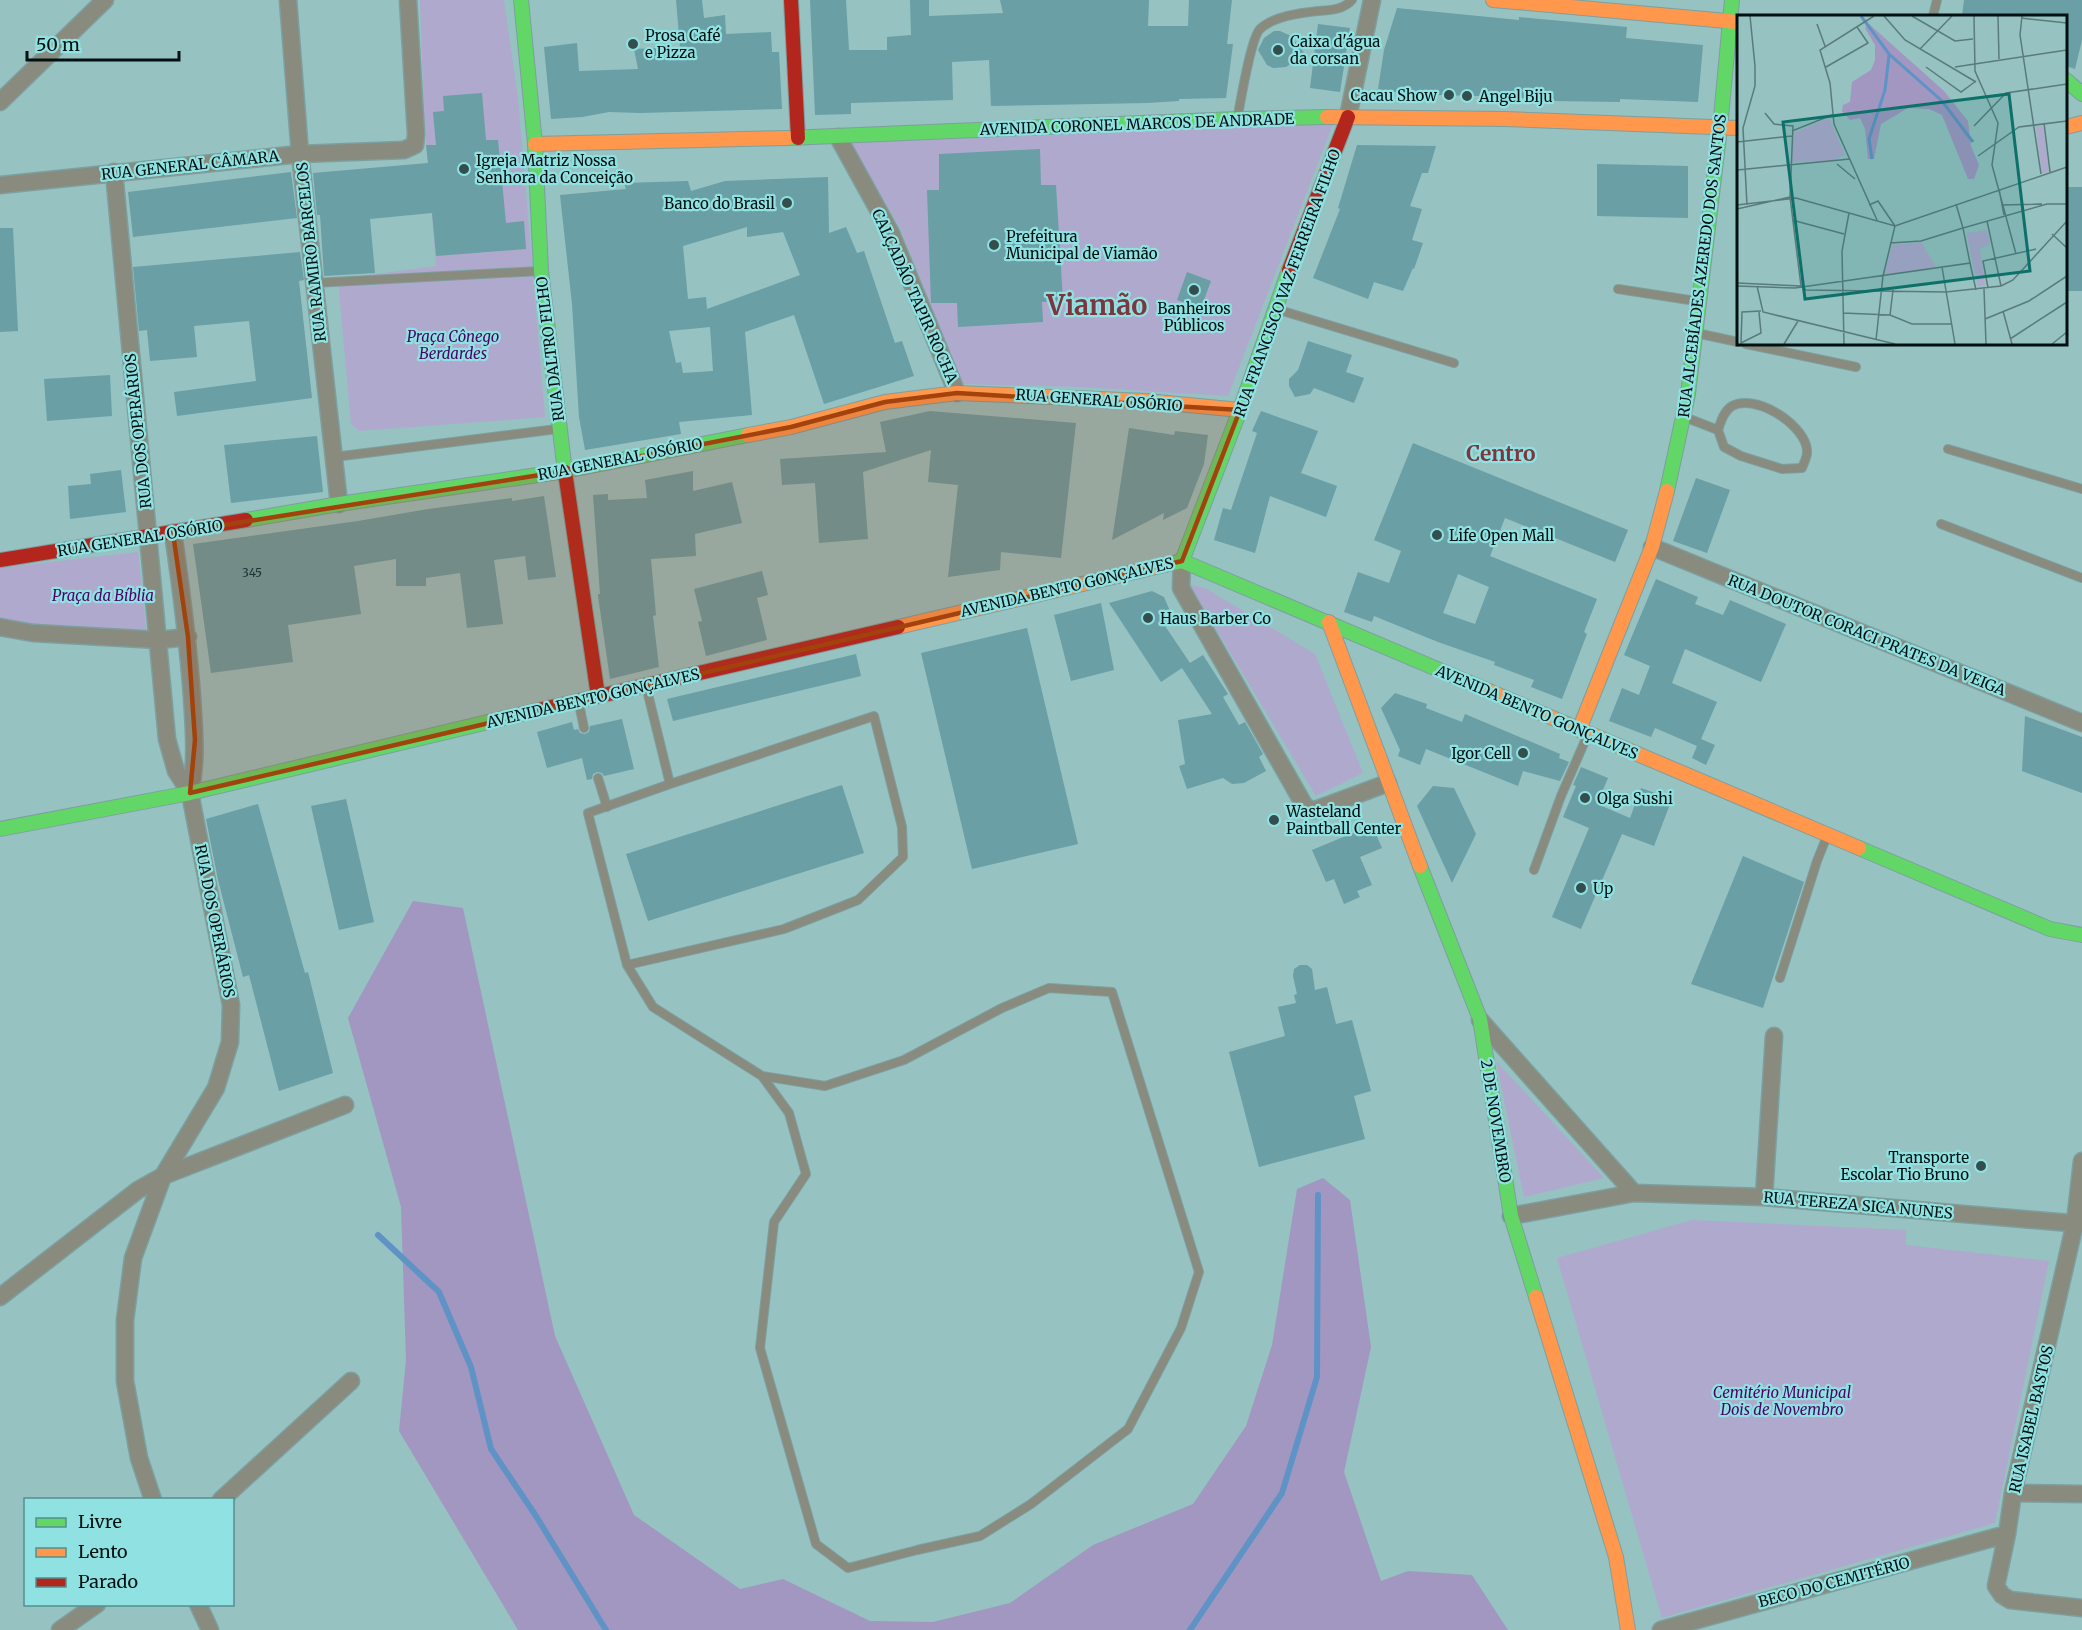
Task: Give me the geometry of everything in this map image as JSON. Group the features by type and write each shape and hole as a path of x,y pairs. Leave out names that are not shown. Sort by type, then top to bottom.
{"main road":[{"name":"RUA DALTRO FILHO","path":"521,0 535,144 541,271 565,471 598,696"},
{"path":"791,0 798,138"},
{"path":"1493,0 1734,21"},
{"name":"RUA ALCEBÍADES AZEREDO DOS SANTOS","path":"1583,732 1652,547 1670,482 1688,394 1734,21 1732,0"},
{"path":"2067,81 2082,94"},
{"name":"AVENIDA CORONEL MARCOS DE ANDRADE","path":"535,144 838,137 1237,119 1348,117 1505,119 1737,128"},
{"name":"RUA FRANCISCO VAZ FERREIRA FILHO","path":"1182,561 1240,410 1302,234 1348,117"},
{"path":"2067,127 2082,123"},
{"name":"RUA GENERAL OSÓRIO","path":"0,560 339,504 565,471 791,426 885,402 957,393 1147,401 1240,410"},
{"name":"AVENIDA BENTO GONÇALVES","path":"0,829 190,793 578,700 1182,561 2050,929 2082,935"},
{"name":"2 DE NOVEMBRO","path":"1329,622 1388,783 1480,1019 1511,1216 1616,1557 1628,1630"}],"street":[{"path":"0,102 105,0"},
{"name":"RUA RAMIRO BARCELOS","path":"288,0 300,154 339,504"},
{"name":"RUA GENERAL CÂMARA","path":"0,185 300,154 404,150 415,145 416,134 408,0"},
{"name":"RUA FRANCISCO VAZ FERREIRA FILHO","path":"1348,117 1372,0"},
{"name":"CALÇADÃO TAPIR ROCHA","path":"838,137 891,233 957,393"},
{"name":"RUA DOS OPERÁRIOS","path":"114,172 167,740 176,771 190,793 231,1005 230,1042 216,1088 163,1176 133,1258 125,1320 125,1381 139,1458 152,1498"},
{"name":"RUA DOS OPERÁRIOS","path":"173,533 188,637 195,748 195,770 190,793"},
{"name":"RUA DOUTOR CORACI PRATES DA VEIGA","path":"1652,547 2082,723"},
{"path":"1182,561 1181,588 1308,809 1315,810 1388,783"},
{"path":"0,627 33,633 159,640 188,637"},
{"path":"1480,1019 1634,1193"},
{"path":"1764,1197 1774,1036"},
{"path":"0,1297 138,1190 163,1176 345,1105"},
{"path":"182,1145 199,1153 218,1155"},
{"name":"RUA ISABEL BASTOS","path":"2082,1161 2079,1224 2013,1493 1996,1586 2002,1595 2010,1600 2082,1608"},
{"name":"RUA TEREZA SICA NUNES","path":"1511,1216 1634,1193 1764,1197 2079,1224"},
{"path":"223,1498 351,1381"},
{"path":"2013,1493 2082,1494"},
{"name":"BECO DO CEMITÉRIO","path":"1661,1630 2007,1534"},
{"path":"60,1630 96,1606"},
{"path":"198,1606 210,1630"}],"lane":[{"path":"1237,119 1253,45 1259,30 1275,20 1303,12 1338,9 1353,0"},
{"path":"1934,15 1937,0"},
{"path":"315,283 541,271"},
{"path":"1618,289 1699,301"},
{"path":"1276,309 1454,363"},
{"path":"1695,333 1737,342"},
{"path":"1751,345 1856,367"},
{"path":"1749,402 1776,412 1797,429 1806,444 1808,453 1802,468 1782,469 1741,456 1724,447 1718,430 1722,417 1732,406 1749,402"},
{"path":"1683,417 1718,430"},
{"path":"334,457 560,428"},
{"path":"1948,449 2082,489"},
{"path":"1941,524 2082,578"},
{"path":"646,686 670,784"},
{"path":"578,700 584,728"},
{"path":"627,965 784,929 858,900 903,856 902,827 874,716 588,813 627,965 653,1007 762,1076 789,1113 806,1174 774,1222 760,1348 816,1544 849,1568 980,1536 1031,1504 1128,1429 1181,1328 1199,1272 1112,992 1049,988 1002,1008 904,1060 825,1086 762,1076"},
{"path":"1534,870 1583,732"},
{"path":"598,778 607,807"},
{"path":"1780,978 1817,861 1828,836"}],"highlighted area":[{"path":"957,393 1240,410 1182,561 190,793 195,740 188,637 173,533 565,471 791,427 885,402"}],"green space":[{"name":"Praça Cônego Berdardes","path":"420,0 504,0 518,98 545,417 359,431 351,424 338,279 436,266 424,115"},
{"path":"1333,124 1228,396 1079,387 963,384 900,228 851,143"},
{"name":"Praça da Bíblia","path":"138,552 147,637 0,623 0,568"},
{"path":"1189,584 1205,588 1315,654 1363,773 1316,796"},
{"path":"1496,1061 1604,1178 1524,1197"},
{"name":"Cemitério Municipal Dois de Novembro","path":"1692,1220 1906,1230 1906,1245 2049,1261 1995,1523 1662,1618 1557,1258"}],"shaded area":[{"path":"413,901 463,908 555,1336 634,1515 740,1589 783,1579 870,1621 933,1622 1010,1603 1093,1545 1193,1504 1246,1426 1272,1345 1297,1189 1323,1178 1350,1200 1371,1347 1344,1472 1381,1581 1408,1571 1472,1575 1508,1630 518,1630 399,1431 406,1360 401,1207 348,1018"}],"building":[{"path":"676,0 702,0 704,18 725,15 726,34 771,32 772,52 779,52 782,109 609,112 551,119 544,47 577,43 579,71 638,69 634,49 680,47"},
{"path":"810,0 846,0 849,50 887,50 887,37 911,35 910,0 929,0 929,16 1003,13 1000,0 1149,0 1148,26 1188,26 1189,0 1232,0 1227,44 1233,44 1226,98 1179,99 1179,101 1147,103 991,106 989,60 952,62 953,100 851,103 851,114 815,115"},
{"path":"1964,0 2082,0 2082,40 2075,69 2067,66 2067,15 1962,15"},
{"path":"1397,8 1519,20 1519,17 1627,27 1626,38 1703,45 1698,102 1620,99 1620,102 1552,101 1513,97 1405,94 1378,89 1384,50"},
{"path":"1318,24 1350,28 1340,92 1310,88"},
{"name":"Caixa d'água da corsan","path":"1274,31 1291,36 1305,54 1286,67 1273,68 1267,65 1258,50 1264,38"},
{"path":"482,93 486,140 498,140 506,223 524,221 526,249 436,256 432,213 370,219 375,273 324,276 320,215 317,215 313,173 428,163 426,145 436,145 433,112 444,111 443,96"},
{"path":"1357,145 1436,146 1428,173 1422,173 1410,206 1422,209 1412,240 1423,243 1414,269 1403,291 1374,282 1368,299 1313,278 1340,209 1338,208"},
{"name":"Prefeitura Municipal de Viamão","path":"1040,149 1041,185 1056,185 1063,301 1042,302 1043,322 958,327 957,303 931,303 927,190 939,190 939,154"},
{"path":"1597,164 1688,166 1688,218 1597,216"},
{"path":"291,172 297,218 133,237 128,192"},
{"path":"828,177 829,233 846,227 857,253 864,251 895,343 902,341 914,376 824,404 794,315 745,332 752,415 679,422 681,434 585,450 579,417 572,304 560,195 626,189 624,183 688,181 691,191 725,181","holes":["747,227 747,237 783,232 800,275 707,309 706,297 688,299 683,246","710,327 713,371 683,373 681,362 676,363 669,331"]},
{"path":"2067,187 2082,187 2082,291 2067,291"},
{"path":"0,228 13,228 18,331 0,332"},
{"path":"300,252 304,280 299,281 312,398 177,416 174,392 256,381 249,321 194,326 197,357 150,361 147,330 139,331 133,267"},
{"name":"Banheiros Públicos","path":"1187,272 1211,281 1201,308 1177,300"},
{"path":"1308,341 1352,355 1346,372 1364,378 1354,403 1314,388 1310,394 1295,397 1289,386 1289,379 1298,370"},
{"path":"110,375 112,416 47,421 44,379"},
{"path":"930,411 1076,423 1061,558 1001,552 1000,570 948,577 958,485 928,482 931,450 863,472 868,539 819,543 815,483 782,485 780,459 886,452 880,422"},
{"path":"1261,411 1318,431 1301,473 1337,486 1326,517 1270,496 1255,553 1214,540 1223,508 1231,510 1257,433 1252,431"},
{"path":"1129,428 1174,435 1175,431 1208,435 1204,464 1187,508 1163,520 1164,513 1112,540"},
{"path":"317,436 323,492 231,503 224,445"},
{"path":"1413,443 1628,530 1615,562 1505,518 1490,556 1597,599 1584,632 1587,634 1562,699 1531,687 1534,680 1494,665 1495,662 1374,616 1372,622 1344,612 1358,572 1389,583 1401,551 1374,540","holes":["1458,574 1489,587 1475,624 1443,613"]},
{"path":"121,470 126,512 70,519 68,486 91,484 90,474"},
{"path":"693,471 693,491 732,482 742,523 695,534 696,556 651,559 656,615 653,616 659,667 610,679 598,596 600,594 593,495 608,494 608,500 647,498 645,480"},
{"path":"1696,478 1730,490 1707,553 1673,541"},
{"path":"544,496 556,577 528,580 525,556 494,560 503,624 467,628 460,573 426,578 426,586 396,586 396,559 354,566 361,614 288,625 293,662 211,673 193,544 428,509"},
{"path":"762,571 768,595 757,598 767,640 706,656 698,622 702,621 694,589"},
{"path":"1656,579 1698,597 1695,604 1723,615 1730,600 1786,624 1761,682 1685,649 1672,683 1717,702 1701,739 1715,745 1706,765 1692,758 1697,746 1655,728 1651,737 1609,721 1622,688 1639,695 1650,666 1624,655"},
{"path":"1152,591 1164,597 1173,618 1163,623 1190,663 1203,655 1228,694 1223,697 1239,725 1245,722 1263,754 1259,757 1266,771 1244,783 1232,784 1223,778 1187,789 1179,766 1185,764 1178,720 1212,714 1182,668 1161,682 1109,603"},
{"path":"1101,603 1114,670 1071,681 1054,615"},
{"path":"1027,628 1078,844 972,869 921,653"},
{"path":"856,654 861,676 673,721 667,699"},
{"path":"1395,693 1427,704 1426,708 1462,722 1465,714 1560,754 1559,758 1569,762 1560,781 1523,771 1518,786 1426,749 1420,765 1398,756 1400,750 1381,708"},
{"path":"2025,716 2082,737 2082,793 2022,771"},
{"path":"622,719 634,769 604,776 597,772 593,774 592,779 587,780 582,758 547,768 537,732 572,722 574,730 578,729 580,733 585,734 589,732 590,726"},
{"path":"1581,767 1608,778 1597,804 1630,818 1641,788 1672,799 1654,846 1622,834 1581,929 1552,917 1589,828 1563,817"},
{"path":"842,785 864,853 648,921 626,854"},
{"path":"1433,786 1454,788 1476,834 1452,883 1417,806"},
{"path":"346,799 374,922 339,930 311,806"},
{"path":"258,804 305,973 308,972 333,1073 279,1091 249,975 243,977 218,880 206,819"},
{"path":"1372,825 1382,848 1360,857 1372,885 1357,891 1360,897 1344,904 1334,879 1326,882 1312,850"},
{"path":"1743,856 1804,882 1763,1008 1691,984"},
{"path":"1300,965 1307,965 1312,969 1315,990 1327,987 1336,1024 1352,1020 1371,1091 1354,1096 1365,1139 1259,1167 1229,1052 1285,1036 1278,1007 1296,1003 1294,995 1297,994 1293,976 1294,969"}],"waterway":[{"path":"1190,1630 1282,1493 1317,1377 1318,1195"},
{"path":"378,1235 439,1292 471,1367 491,1449 536,1516 606,1630"}],"traffic: fast":[{"path":"521,0 535,144 541,271 565,472"},
{"path":"1667,491 1688,394 1720,128 1732,0"},
{"path":"2067,81 2082,94"},
{"path":"788,138 1327,117"},
{"path":"1182,561 1240,410 1289,270"},
{"path":"246,520 565,471 748,435"},
{"path":"1160,566 1182,561 1489,691"},
{"path":"0,829 190,793 526,713"},
{"path":"1859,848 2050,929 2082,935"},
{"path":"1420,866 1480,1019 1511,1216 1536,1297"}],"traffic: slow":[{"path":"1493,0 1737,22"},
{"path":"1327,117 1505,119 1737,128"},
{"path":"2067,127 2082,123"},
{"path":"535,144 788,138"},
{"path":"748,435 791,427 885,402 957,393 1147,401 1240,410"},
{"path":"1579,730 1652,547 1667,491"},
{"path":"898,627 1160,566"},
{"path":"1329,622 1420,866"},
{"path":"1489,691 1859,848"},
{"path":"1536,1297 1616,1557 1628,1630"}],"traffic: jam":[{"path":"791,0 798,138"},
{"path":"1289,270 1348,117"},
{"path":"565,472 598,696"},
{"path":"0,560 246,520"},
{"path":"526,713 898,627"}],"place":[{"name":"Prosa Café e Pizza","path":"633,44"},
{"name":"Caixa d'água da corsan","path":"1278,50"},
{"name":"Cacau Show","path":"1449,95"},
{"name":"Angel Biju","path":"1467,96"},
{"name":"Igreja Matriz Nossa Senhora da Conceição","path":"464,169"},
{"name":"Banco do Brasil","path":"787,203"},
{"name":"Prefeitura Municipal de Viamão","path":"994,245"},
{"name":"Banheiros Públicos","path":"1194,290"},
{"name":"Life Open Mall","path":"1437,535"},
{"name":"Haus Barber Co","path":"1148,618"},
{"name":"Igor Cell","path":"1523,753"},
{"name":"Olga Sushi","path":"1585,798"},
{"name":"Wasteland Paintball Center","path":"1274,820"},
{"name":"Up","path":"1581,888"},
{"name":"Transporte Escolar Tio Bruno","path":"1981,1166"}],"district":[{"name":"Viamão","path":"1097,305"},
{"name":"Centro","path":"1501,453"}]}
